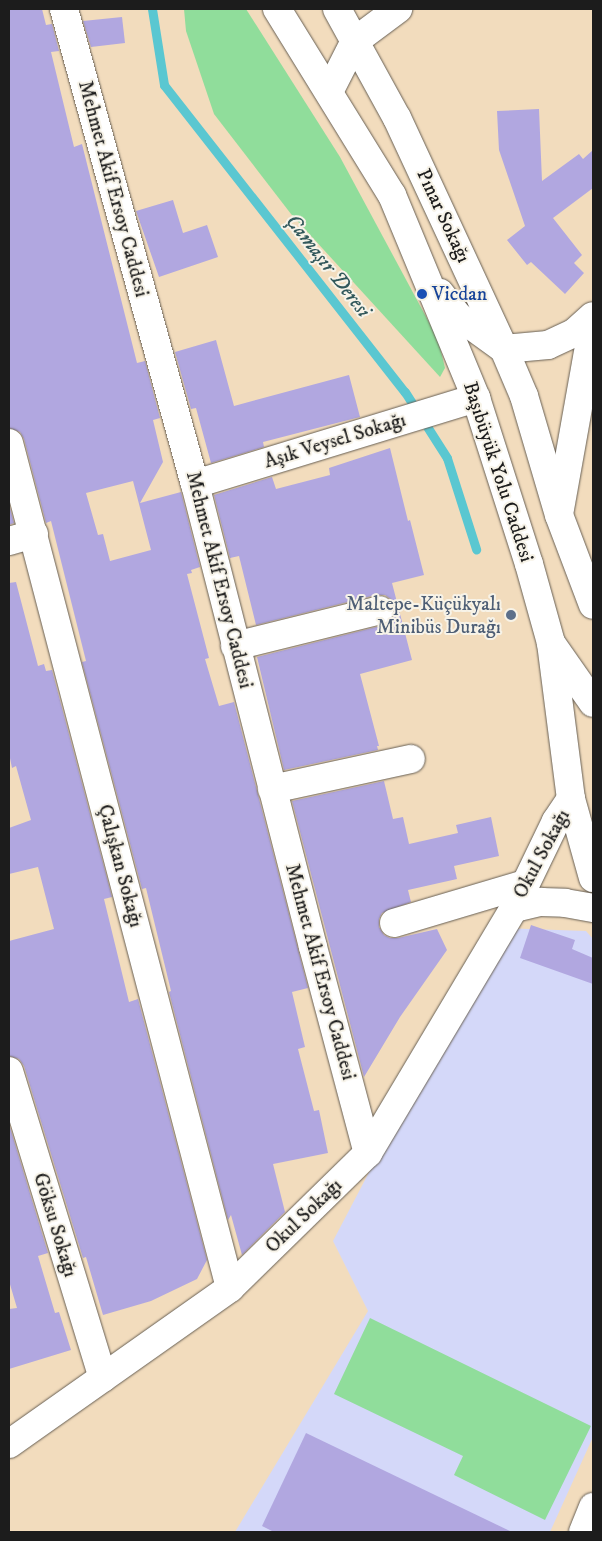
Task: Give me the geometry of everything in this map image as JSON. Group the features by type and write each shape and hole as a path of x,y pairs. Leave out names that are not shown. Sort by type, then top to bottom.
{"street":[{"name":"Mehmet Akif Ersoy Caddesi","path":"64,9 195,484 272,790 368,1153"},
{"path":"276,9 329,92"},
{"name":"Pınar Sokağı","path":"337,9 397,118 504,349 524,396 559,516"},
{"path":"329,92 354,41 398,9"},
{"name":"Başıbüyük Yolu Caddesi","path":"329,92 392,196 476,398 529,564 551,643 571,799 593,878"},
{"path":"424,271 458,316 504,349 548,345 574,333 593,316"},
{"path":"593,324 559,516 593,605"},
{"name":"Aşık Veysel Sokağı","path":"195,484 476,398"},
{"name":"Çalışkan Sokağı","path":"9,443 21,538 230,1288"},
{"path":"235,646 380,610"},
{"path":"551,643 593,703"},
{"path":"272,790 411,759"},
{"name":"Okul Sokağı","path":"9,1444 230,1288 368,1153 519,896 556,821 571,799"},
{"path":"394,923 519,896"},
{"name":"Okul Sokağı","path":"519,896 541,902 565,903 593,908"},
{"name":"Göksu Sokağı","path":"9,1071 103,1378"},
{"path":"583,1532 593,1507"}],"shaded area":[{"path":"497,928 586,931 593,939 593,1437 550,1532 235,1532 368,1311 333,1241"}],"green space":[{"path":"184,9 246,9 340,157 438,339 445,368 440,377 291,214 214,114 186,31"},
{"path":"370,1318 591,1426 545,1520 454,1475 463,1456 334,1394"}],"building":[{"path":"9,9 42,9 46,25 52,24 59,51 51,52 74,147 82,144 137,363 145,361 160,418 153,420 163,462 140,503 181,492 200,567 191,570 192,573 187,574 209,658 205,659 219,706 234,702 308,988 292,992 305,1047 298,1049 314,1111 319,1110 328,1153 273,1164 285,1212 242,1255 231,1215 228,1220 169,992 171,991 146,888 142,889 82,662 86,661 51,521 46,523 24,439 20,432 9,428","holes":["133,481 151,550 110,561 103,534 98,535 86,493"]},
{"path":"122,17 125,43 91,47 83,21"},
{"path":"539,109 542,181 579,154 583,159 593,150 593,188 553,218 582,255 574,263 584,273 565,294 531,262 527,265 507,240 525,226 499,150 497,111"},
{"path":"173,200 183,233 207,225 218,257 159,277 136,211"},
{"path":"216,340 234,406 349,375 360,417 263,442 264,447 211,463 196,408 191,409 175,352"},
{"path":"390,448 424,575 392,583 412,660 360,674 379,746 377,746 378,750 284,770 257,657 384,625 390,622 395,615 395,606 392,600 385,595 376,595 256,625 239,556 230,558 214,495 272,477 276,489 330,475 329,468"},
{"path":"9,504 14,523 9,525"},
{"path":"16,582 38,666 44,664 46,671 52,670 112,897 104,899 129,1002 138,999 207,1260 197,1279 151,1301 103,1315 86,1257 83,1258 24,1066 19,1059 9,1056 9,941 54,929 38,867 9,874 9,828 31,820 16,766 12,768 9,753 9,583"},
{"path":"384,781 393,819 403,817 409,844 458,833 456,825 491,817 499,856 454,866 457,879 408,890 411,902 382,913 379,919 379,927 384,935 390,938 398,938 437,929 447,950 400,1017 364,1077 292,801"},
{"path":"531,925 575,940 572,949 593,958 593,984 520,958"},
{"path":"9,1124 48,1253 38,1256 55,1313 59,1312 71,1350 9,1369 9,1309 17,1308 9,1281"},
{"path":"306,1433 512,1532 274,1532 262,1526"}],"waterway":[{"name":"Çamaşır Deresi","path":"152,9 164,85 405,392 447,458 476,549"}],"place":[{"name":"Vicdan","path":"422,294"},
{"name":"Maltepe-Küçükyalı Minibüs Durağı","path":"511,615"}]}
